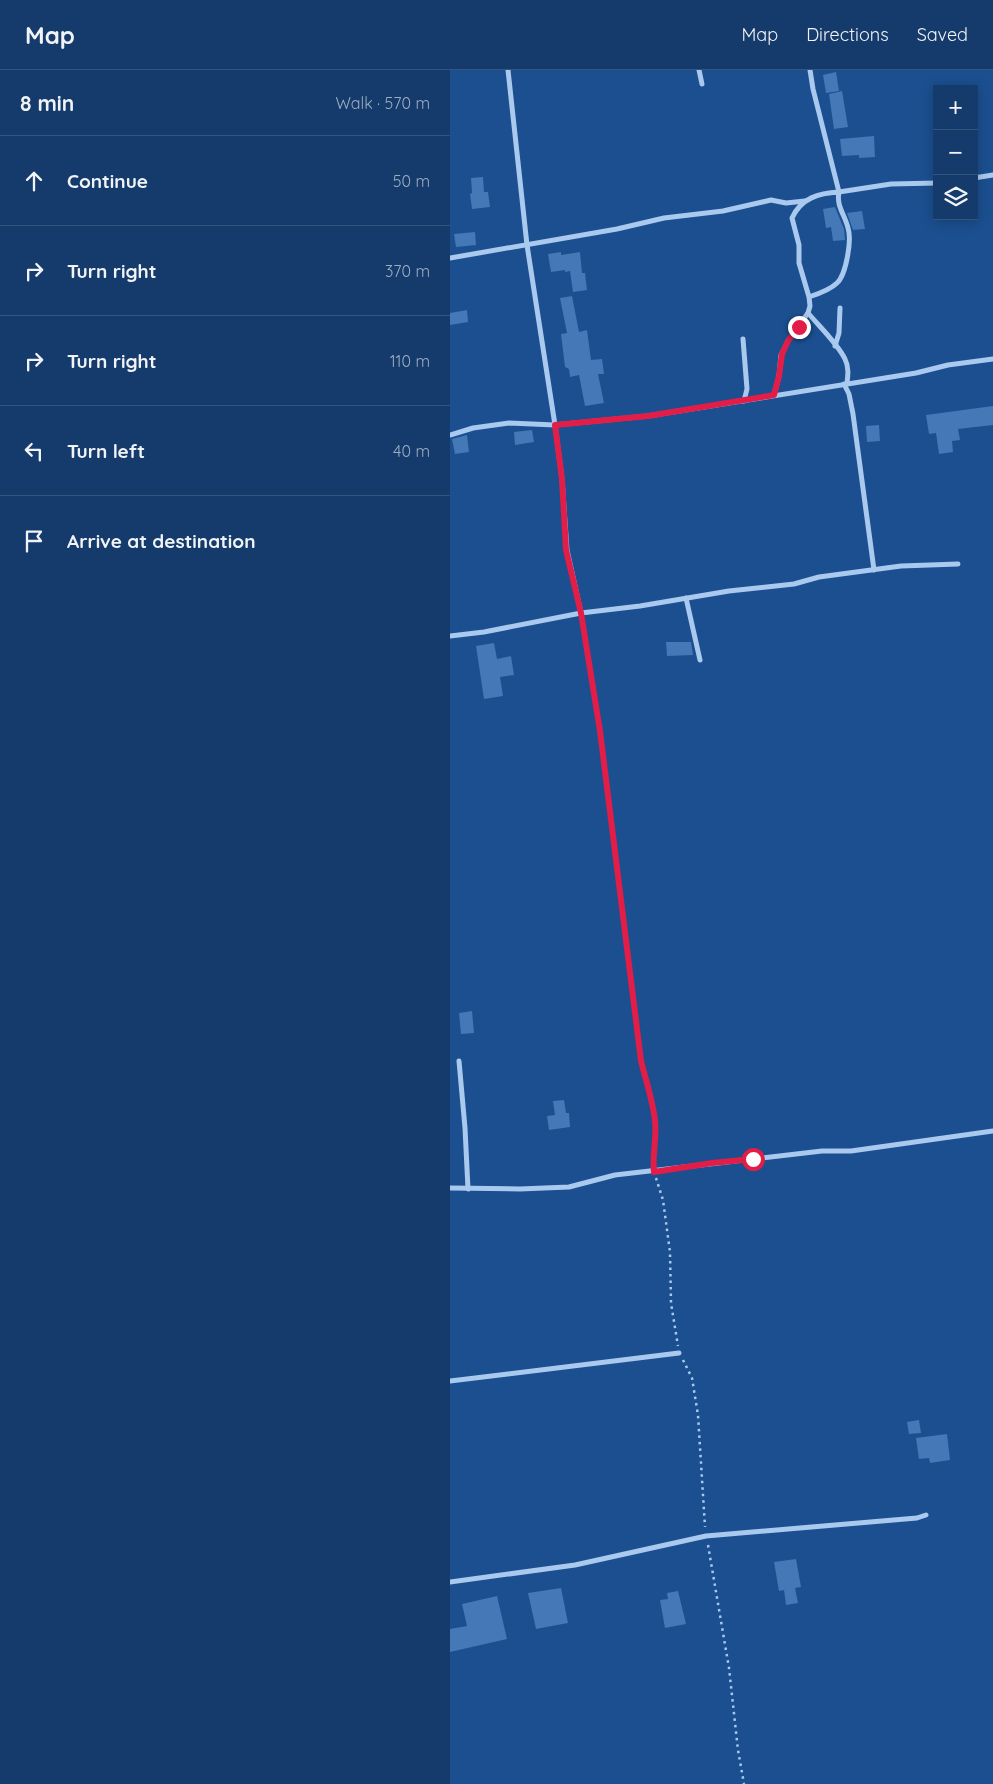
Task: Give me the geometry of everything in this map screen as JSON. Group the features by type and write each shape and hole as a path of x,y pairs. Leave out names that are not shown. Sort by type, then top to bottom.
{"street":[{"path":"508,70 527,245 562,479 566,550 581,613"},
{"path":"699,70 702,84"},
{"path":"809,297 836,285 842,278 850,234 839,207 839,192 810,70"},
{"path":"978,177 993,175"},
{"path":"774,395 782,354 788,341 808,313 810,306 792,218 794,213 812,196 822,193 891,184 933,184"},
{"path":"450,258 617,229 664,218 724,211 771,200 786,203 805,201"},
{"path":"835,346 839,332 840,308"},
{"path":"808,313 827,334 846,360 848,370 846,383 853,414 874,570"},
{"path":"743,339 747,389 744,401"},
{"path":"450,435 473,428 509,423 555,425 648,416 916,373 948,364 993,359"},
{"path":"450,636 484,632 581,613 762,586 794,584 819,577 901,566 958,564"},
{"path":"686,598 700,660"},
{"path":"459,1061 468,1189"},
{"path":"450,1188 569,1187 615,1175 654,1172 712,1163 822,1151 851,1151 993,1131"},
{"path":"450,1381 679,1352"},
{"path":"450,1582 575,1565 706,1536 917,1518 926,1515"}],"path":[{"path":"581,613 600,731 641,1061 656,1123 652,1158 654,1172 663,1200 670,1252 671,1303 679,1352 692,1378 698,1415 706,1536 729,1668 738,1750 744,1784"}],"building":[{"path":"836,72 839,91 826,93 823,75"},
{"path":"842,91 848,127 834,129 829,94"},
{"path":"874,136 875,157 859,158 859,155 842,156 840,139"},
{"path":"483,177 484,192 488,192 490,207 472,209 470,194 472,193 471,178"},
{"path":"835,207 844,229 845,240 833,241 831,227 826,228 823,209"},
{"path":"862,211 865,229 853,230 847,213"},
{"path":"475,232 476,245 456,247 454,234"},
{"path":"561,252 561,255 580,252 582,273 585,273 587,290 573,292 570,271 551,272 548,254"},
{"path":"572,296 579,332 587,330 591,360 602,359 604,374 598,374 604,403 585,406 579,375 570,377 569,369 565,367 561,334 567,333 560,298"},
{"path":"467,310 468,322 450,325 450,313"},
{"path":"993,406 993,425 958,429 960,440 952,441 953,452 939,454 936,433 929,434 926,415"},
{"path":"879,425 880,441 867,442 866,426"},
{"path":"532,430 534,442 515,445 514,432"},
{"path":"467,435 469,452 455,454 452,439"},
{"path":"666,642 691,642 693,655 667,656"},
{"path":"494,643 497,659 511,656 514,675 500,677 503,696 484,699 476,646"},
{"path":"472,1011 474,1033 461,1034 459,1013"},
{"path":"564,1100 566,1113 569,1113 570,1127 549,1130 547,1116 555,1115 553,1101"},
{"path":"919,1420 921,1433 909,1434 907,1422"},
{"path":"947,1434 950,1460 930,1463 929,1458 919,1459 916,1438"},
{"path":"796,1559 801,1587 795,1588 798,1603 786,1605 784,1590 779,1591 774,1562"},
{"path":"561,1588 568,1623 536,1629 528,1593"},
{"path":"678,1591 686,1624 665,1628 660,1600 668,1599 667,1593"},
{"path":"497,1596 507,1639 450,1652 450,1629 467,1626 462,1604"}],"route":[{"path":"753,1159 654,1172 652,1158 656,1123 641,1061 600,731 581,613 566,550 562,479 555,425 648,416 774,395 782,354 788,341 799,327"}]}
